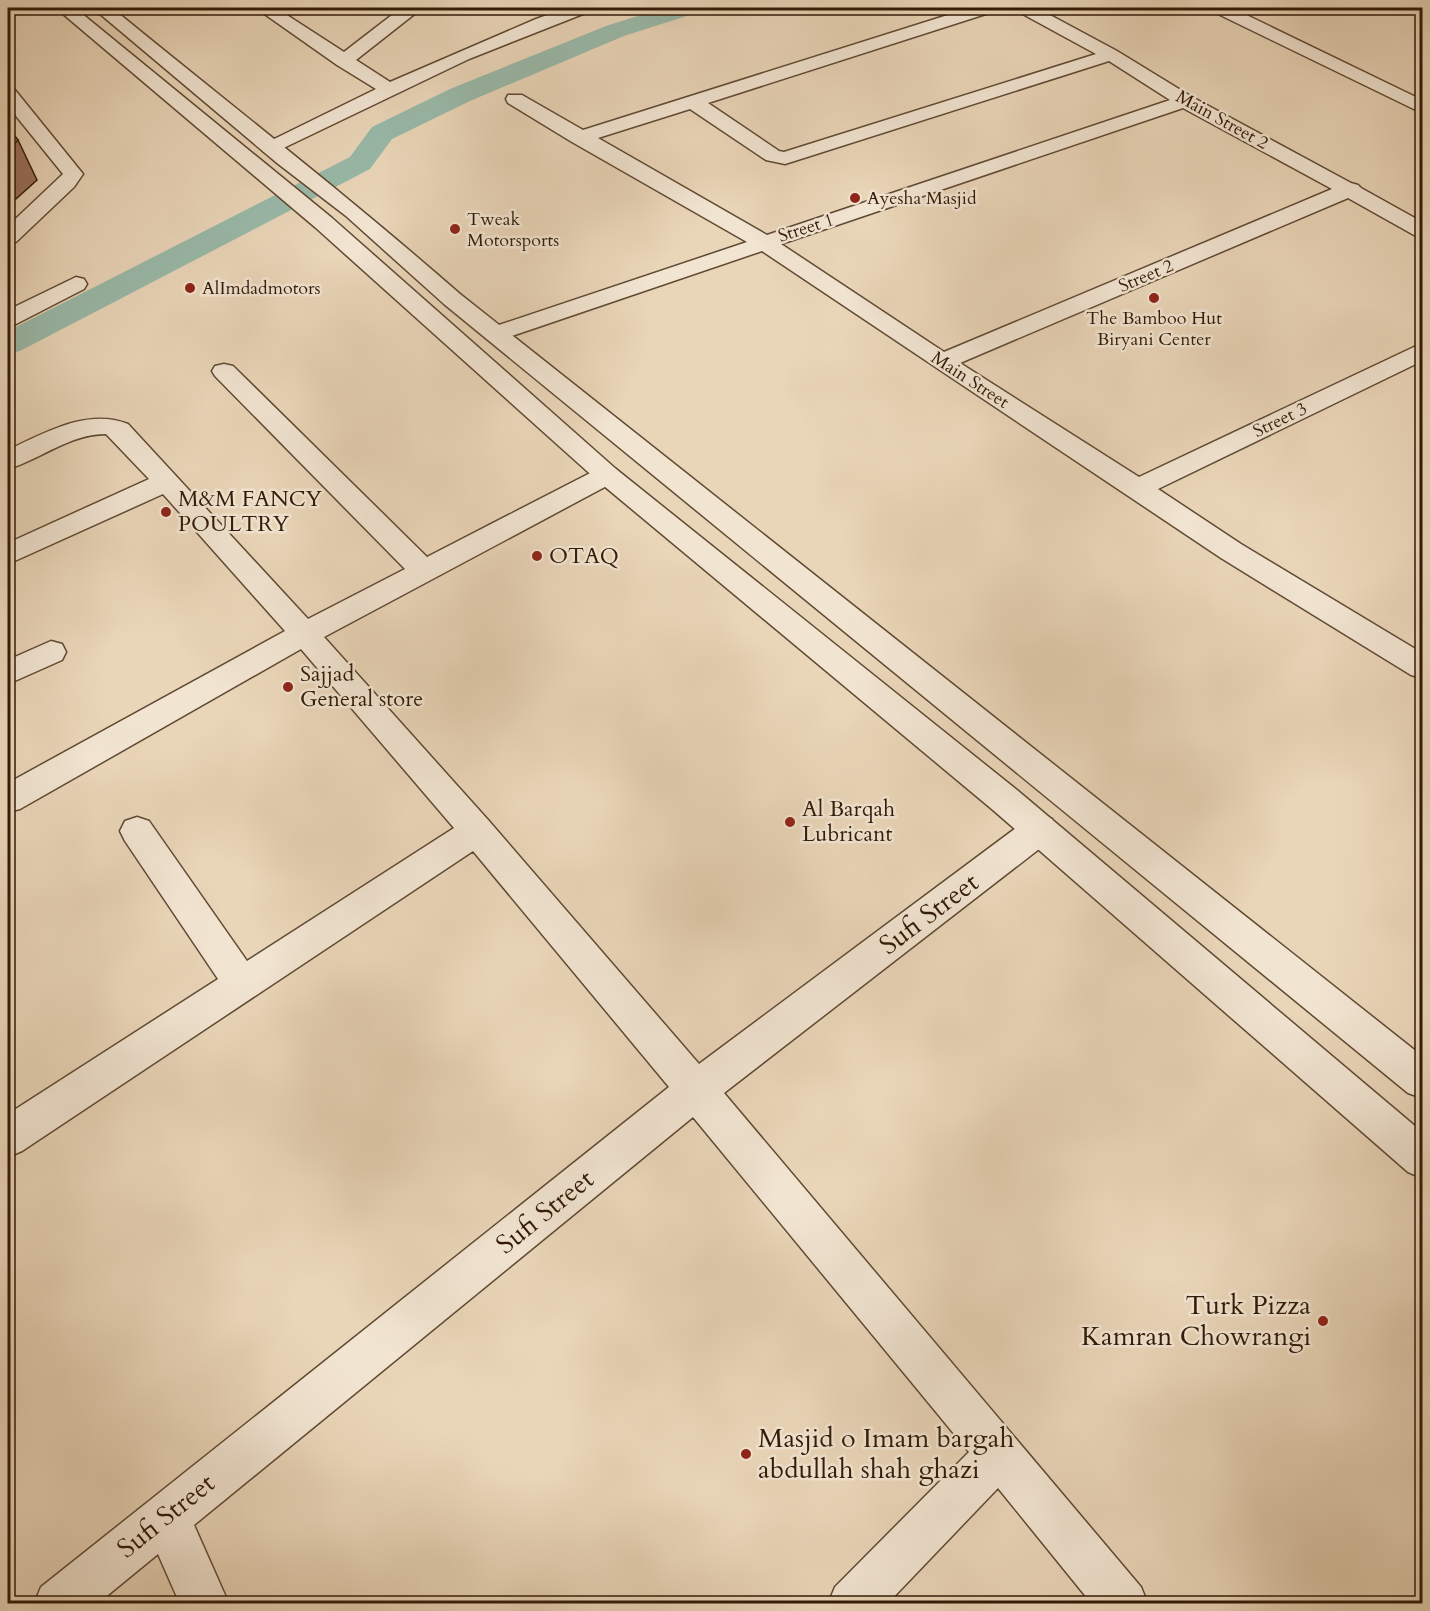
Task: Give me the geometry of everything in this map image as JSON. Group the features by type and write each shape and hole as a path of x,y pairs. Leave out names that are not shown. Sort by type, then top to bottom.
{"street":[{"path":"65,8 324,222 607,475 1040,830 1422,1158"},
{"path":"102,8 277,154 353,212 495,334 1422,1080"},
{"path":"343,61 411,8"},
{"path":"277,154 389,89 529,26 582,8"},
{"path":"579,138 986,8"},
{"name":"Main Street 2","path":"1024,8 1111,55 1185,101 1351,189 1422,230"},
{"path":"1220,8 1422,107"},
{"path":"275,9 343,61 389,89"},
{"path":"692,101 773,156 785,158 1111,55"},
{"path":"8,94 73,174 67,183 8,237"},
{"name":"Main Street","path":"515,99 579,138 763,242 942,362 1231,550 1422,667"},
{"name":"Street 1","path":"495,334 1185,101"},
{"name":"Street 2","path":"942,362 1351,189"},
{"path":"8,319 76,284"},
{"name":"Street 3","path":"1138,488 1422,352"},
{"path":"224,371 424,571"},
{"path":"8,460 88,426 104,424 114,426 119,430 304,634 477,831 1124,1604"},
{"path":"579,450 614,430"},
{"path":"8,798 304,634 607,475"},
{"path":"8,554 167,481"},
{"path":"8,674 51,652"},
{"name":"Sufi Street","path":"58,1604 696,1090 1040,830"},
{"path":"137,831 242,984"},
{"path":"8,1137 477,831"},
{"path":"852,1604 999,1454"},
{"path":"166,1516 205,1604"}],"building":[{"path":"8,127 18,140 8,149"}],"waterway":[{"path":"8,344 360,163 382,133 460,95 615,31 687,8"}],"place":[{"name":"Ayesha Masjid","path":"855,198"},
{"name":"Tweak Motorsports","path":"455,229"},
{"name":"AlImdadmotors","path":"190,288"},
{"name":"The Bamboo Hut Biryani Center","path":"1154,298"},
{"name":"M&M FANCY POULTRY","path":"166,512"},
{"name":"OTAQ","path":"537,556"},
{"name":"Sajjad General store","path":"288,687"},
{"name":"Al Barqah Lubricant","path":"790,822"},
{"name":"Turk Pizza Kamran Chowrangi","path":"1323,1321"},
{"name":"Masjid o Imam bargah abdullah shah ghazi","path":"746,1454"}]}
